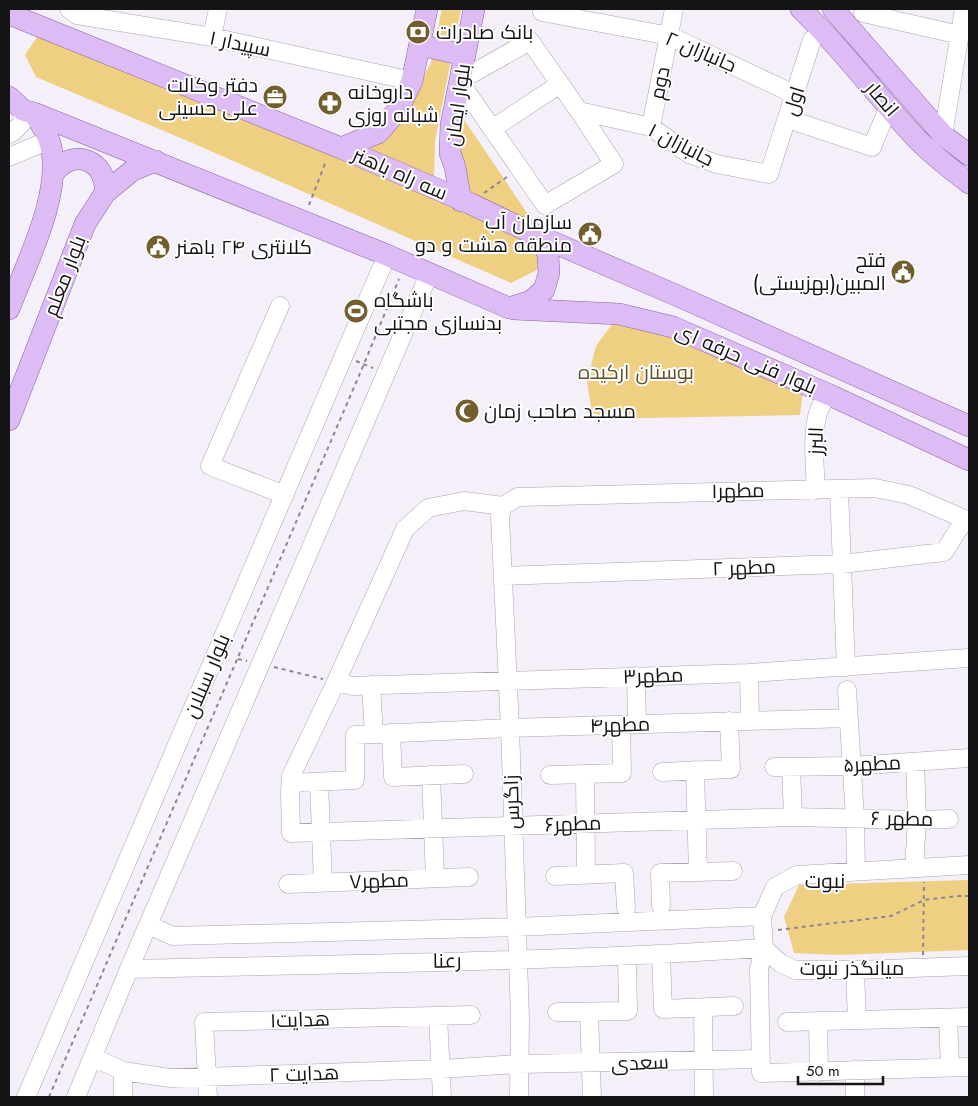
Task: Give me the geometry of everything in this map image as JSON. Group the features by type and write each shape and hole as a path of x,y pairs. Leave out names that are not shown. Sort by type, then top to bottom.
{"main road":[{"path":"337,147 378,133 398,110 412,81 427,9"},
{"name":"بلوار ایمان","path":"465,202 450,153 451,125 474,9"},
{"name":"انصار","path":"801,9 822,29 917,139 969,183"},
{"path":"822,29 849,14"},
{"path":"837,47 849,14"},
{"name":"انصار","path":"849,14 943,135 969,155"},
{"name":"سه راه باهنر","path":"18,18 337,147 534,234"},
{"path":"420,46 464,55"},
{"path":"22,107 397,259 509,308 531,301 544,290 548,273 548,255 544,245 534,234"},
{"name":"بلوار معلم","path":"9,309 48,209 54,173 49,140 22,107"},
{"path":"54,173 62,164 72,160 89,161 103,174 105,193"},
{"name":"بلوار معلم","path":"9,420 85,224 105,193 133,170 156,161"},
{"name":"بلوار فنی حرفه ای","path":"534,234 969,426"},
{"name":"بلوار فنی حرفه ای","path":"509,308 618,314 673,327 830,395 969,460"}],"street":[{"name":"سپیدار ۱","path":"69,9 77,15 212,37 412,81"},
{"path":"212,37 218,9"},
{"name":"دوم","path":"651,127 674,9"},
{"path":"943,135 961,75 960,35 964,9"},
{"name":"جانبازان ۲","path":"542,12 670,36 796,95"},
{"path":"849,14 960,35"},
{"name":"اول","path":"770,174 812,40 822,29"},
{"path":"530,41 560,84 614,164 545,205 459,82 530,41"},
{"path":"492,129 560,84"},
{"path":"788,119 872,147 889,106"},
{"path":"9,134 22,123 22,107"},
{"name":"جانبازان ۱","path":"579,111 651,127 689,154 717,164 770,174"},
{"path":"9,157 49,140"},
{"name":"بلوار سبلان","path":"26,1097 345,356 350,330 397,259"},
{"path":"76,1097 129,969 429,274"},
{"path":"280,306 210,466 285,496"},
{"name":"البرز","path":"816,490 814,443 816,417 822,404 830,395"},
{"name":"مطهر۱","path":"503,506 518,497 875,488 909,495 967,520"},
{"path":"839,489 846,667"},
{"path":"323,883 319,782 290,783 291,776 405,529 428,508 464,501 503,506"},
{"name":"زاگرس","path":"503,506 500,516 510,728 520,1018 519,1097"},
{"name":"مطهر ۲","path":"503,576 842,564 944,552 967,520"},
{"name":"مطهر۳","path":"336,682 353,686 749,673 969,658"},
{"path":"749,673 750,721"},
{"path":"550,775 622,773 636,676"},
{"path":"371,685 392,777 464,774"},
{"path":"847,690 855,818 856,871"},
{"name":"مطهر۴","path":"319,782 355,780 355,735 510,728 850,718"},
{"path":"662,772 731,769 729,721"},
{"name":"مطهر۵","path":"793,817 783,767 852,766 969,758"},
{"path":"915,762 919,867"},
{"path":"695,770 698,872"},
{"path":"584,774 586,874"},
{"path":"431,775 435,878"},
{"name":"مطهر۶","path":"290,783 292,833 793,817 855,818"},
{"name":"مطهر ۶","path":"855,818 949,819"},
{"path":"761,1066 759,969 763,932 775,887 798,875 969,865"},
{"path":"662,906 660,873 733,871"},
{"path":"555,876 624,873 626,908"},
{"name":"مطهر۷","path":"288,884 469,877"},
{"name":"رعنا","path":"148,925 173,936 517,927 763,932"},
{"name":"رعنا","path":"129,969 627,956 661,954 763,932"},
{"name":"میانگذر نبوت","path":"763,932 780,963 795,970 969,966"},
{"path":"661,954 663,1010 734,1006"},
{"path":"557,1012 628,1011 627,956"},
{"path":"855,970 857,1020"},
{"path":"703,1008 704,1097"},
{"path":"589,1012 592,1097"},
{"name":"هدایت۱","path":"208,1097 204,1022 471,1015"},
{"path":"438,1016 442,1097"},
{"path":"787,1022 969,1017"},
{"path":"948,1018 950,1067"},
{"path":"818,1022 819,1072"},
{"name":"هدایت ۲","path":"93,1057 124,1070 170,1078 441,1069 519,1064"},
{"name":"سعدی","path":"519,1064 704,1061 819,1072 969,1067"},
{"path":"124,1070 124,1097"},
{"path":"855,1070 855,1097"}],"path":[{"path":"302,221 337,147"},
{"path":"465,202 519,169"},
{"path":"49,1097 364,364 397,259"},
{"path":"345,356 385,374"},
{"path":"238,659 336,682"},
{"path":"919,867 924,900 923,968"},
{"path":"763,932 891,916 924,900 969,896"}],"green space":[{"path":"442,9 461,9 435,141 434,180 367,152 398,123 431,63"},
{"path":"39,34 64,37 531,238 541,253 539,269 511,283 190,142 36,77 25,55"},
{"path":"459,112 533,222 489,205 479,199 463,183 459,159"},
{"name":"بوستان ارکیده","path":"619,315 803,390 800,415 593,419 587,382 596,346"},
{"path":"969,880 969,950 838,955 794,953 784,917 799,885"}],"place":[{"name":"بانک صادرات","path":"418,32"},
{"name":"دفتر وکالت علی حسینی","path":"275,97"},
{"name":"داروخانه شبانه روزی","path":"330,103"},
{"name":"سازمان آب منطقه هشت و دو","path":"590,234"},
{"name":"کلانتری ۲۴ باهنر","path":"158,247"},
{"name":"فتح المبین(بهزیستی)","path":"903,272"},
{"name":"باشگاه بدنسازی مجتبی","path":"356,311"},
{"name":"مسجد صاحب زمان","path":"467,411"}],"district":[{"name":"نبوت","path":"825,881"}]}
